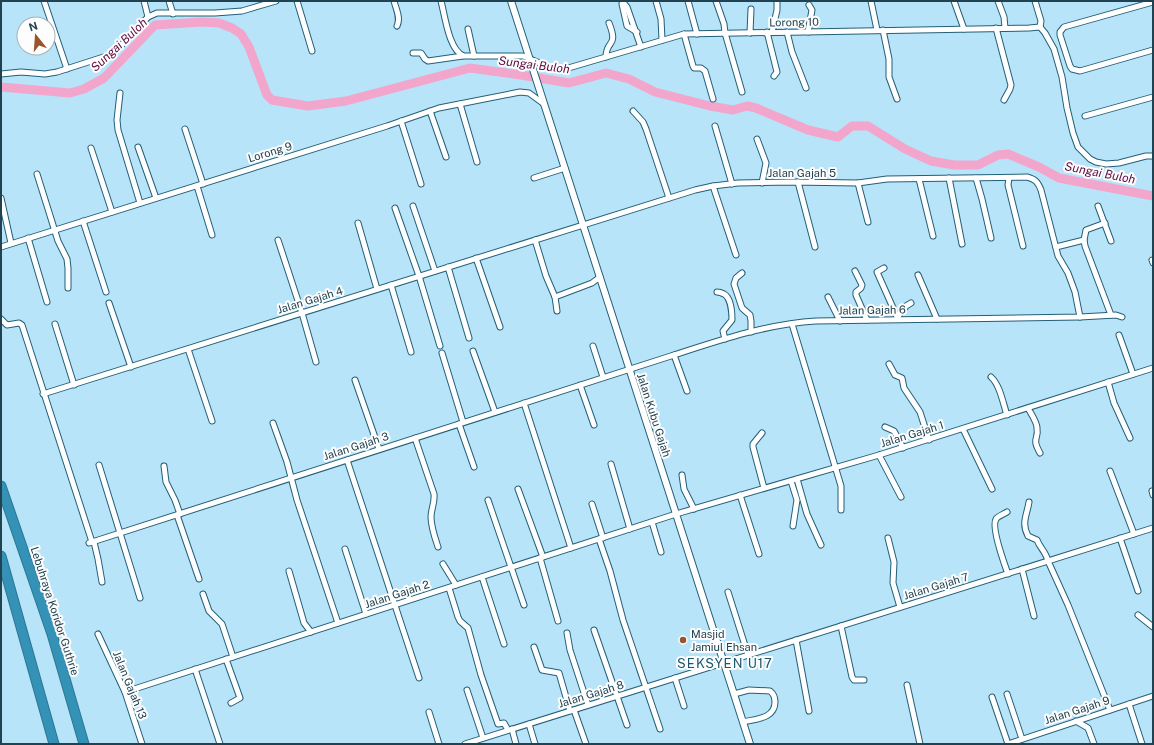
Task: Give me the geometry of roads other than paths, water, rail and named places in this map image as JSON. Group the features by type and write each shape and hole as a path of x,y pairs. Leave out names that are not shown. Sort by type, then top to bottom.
{"highway":[{"name":"Lebuhraya Koridor Guthrie","path":"1,486 52,634 84,744"},
{"path":"1,556 54,744"}],"street":[{"path":"44,1 67,69"},
{"path":"144,1 148,17"},
{"path":"169,1 173,14"},
{"path":"1,74 21,72 45,74 67,69 113,54 148,17 157,13 173,14 242,11 276,1"},
{"path":"297,1 312,51"},
{"path":"394,1 399,19 397,26"},
{"path":"441,1 450,39 457,53 464,56"},
{"name":"Jalan Kubu Gajah","path":"511,1 750,744"},
{"path":"656,1 661,19 662,40"},
{"path":"688,1 697,34"},
{"path":"716,1 724,24 725,33 742,92"},
{"path":"774,76 777,72 770,32 777,14 777,1"},
{"path":"871,1 889,59 889,78 897,100"},
{"path":"954,1 964,29"},
{"path":"998,1 1004,17 1005,28"},
{"path":"1035,1 1041,21 1040,27 1054,49 1062,77 1073,134 1078,147 1090,159 1106,164 1153,156"},
{"path":"622,2 627,26 637,32 641,47"},
{"path":"1153,2 1064,27 1060,35 1070,66 1080,71 1153,50"},
{"path":"808,32 812,10 809,5"},
{"path":"750,33 751,9"},
{"path":"606,57 606,50 614,38 610,23"},
{"name":"Lorong 10","path":"413,53 421,53 428,61 464,56 523,56 530,61 548,67 565,69 684,34 1040,27"},
{"path":"996,28 1011,85 1004,100"},
{"path":"468,29 474,56"},
{"path":"787,32 792,52 806,88"},
{"path":"684,34 693,66 694,68 701,68 705,71 713,99"},
{"name":"Lorong 9","path":"1,247 430,111 512,93 525,92 534,95 544,104"},
{"path":"120,93 117,120 118,130 140,203"},
{"path":"1085,116 1153,97"},
{"path":"460,104 477,162"},
{"path":"430,111 446,157"},
{"path":"632,112 643,122 669,198"},
{"path":"401,121 421,184"},
{"path":"715,126 732,184"},
{"path":"185,129 203,184"},
{"path":"757,139 766,163 762,183"},
{"path":"138,147 156,198"},
{"path":"91,148 112,212"},
{"path":"534,178 565,168"},
{"path":"37,174 66,259 68,268 68,288"},
{"path":"949,178 962,244"},
{"path":"976,178 991,238"},
{"path":"1009,178 1008,185 1023,246"},
{"name":"Jalan Gajah 5","path":"583,225 669,198 714,186 732,184 798,182 858,183 887,179 1027,178 1037,181 1039,185 1056,247"},
{"path":"919,179 933,236"},
{"path":"798,182 815,247"},
{"path":"858,183 868,222"},
{"path":"197,186 212,234"},
{"path":"714,186 736,255"},
{"path":"1,198 11,244"},
{"path":"413,206 435,271"},
{"path":"1098,206 1111,241"},
{"path":"395,208 419,276 440,346"},
{"path":"83,221 106,292"},
{"path":"358,223 377,289"},
{"path":"1105,223 1086,230 1084,240 1111,315"},
{"name":"Jalan Gajah 4","path":"43,394 583,225"},
{"path":"28,238 47,302"},
{"path":"278,240 302,313 316,362"},
{"path":"535,240 546,276 555,297 557,311"},
{"path":"1080,317 1068,273 1058,256 1056,247 1084,240"},
{"path":"476,258 500,327"},
{"path":"448,267 470,338"},
{"path":"884,268 877,272 898,318"},
{"path":"855,271 862,285 856,292 856,295 867,320"},
{"path":"742,273 736,278 734,284 740,305 744,311 750,315 751,332"},
{"path":"918,275 937,319"},
{"path":"555,297 592,283 600,277"},
{"path":"391,285 411,352"},
{"path":"717,292 724,294 727,297 732,312 732,320 723,331 725,338"},
{"path":"828,297 840,321"},
{"path":"109,303 131,367"},
{"path":"898,318 906,306 911,303"},
{"name":"Jalan Gajah 6","path":"629,369 725,338 808,322 898,318 937,319 1080,317 1111,315 1122,317"},
{"path":"1,319 7,325 18,323 22,324 43,394 91,542 98,559 102,582"},
{"path":"55,324 74,385"},
{"path":"792,324 842,490 841,510"},
{"path":"1119,335 1133,374"},
{"path":"593,346 602,377"},
{"path":"188,349 212,421"},
{"path":"473,351 495,412"},
{"path":"442,353 474,467"},
{"path":"674,355 686,391"},
{"path":"889,364 896,375 902,378 904,388 920,412 929,440"},
{"name":"Jalan Gajah 1","path":"676,514 904,448 1153,368"},
{"name":"Jalan Gajah 3","path":"91,542 629,369"},
{"path":"991,377 995,381 1007,415"},
{"path":"356,380 379,450"},
{"path":"1108,382 1114,403 1130,438"},
{"path":"580,384 594,425"},
{"path":"524,403 571,548"},
{"path":"1028,408 1038,428 1035,445 1040,452"},
{"path":"273,423 338,623"},
{"path":"885,427 894,431 904,448"},
{"path":"963,429 992,489"},
{"path":"762,433 753,444 753,447 764,488"},
{"path":"415,438 434,494 431,517 438,547"},
{"path":"879,455 901,497"},
{"path":"347,460 419,678"},
{"path":"611,464 630,529"},
{"path":"99,465 140,598"},
{"path":"164,466 166,482 176,500 178,514 199,579"},
{"path":"1110,471 1134,534"},
{"path":"682,475 684,489 694,509"},
{"path":"797,479 807,514 821,545"},
{"path":"791,481 797,500 793,526"},
{"path":"518,489 541,558 558,621"},
{"path":"740,495 759,554"},
{"path":"488,500 524,605"},
{"path":"1029,502 1024,518 1026,532 1028,536 1037,540 1041,549 1045,552 1068,604 1110,710"},
{"path":"592,504 623,620 660,729"},
{"path":"1007,512 997,517 995,520 995,529 1008,574"},
{"name":"Jalan Gajah 2","path":"125,692 676,514"},
{"path":"652,522 661,552"},
{"name":"Jalan Gajah 7","path":"724,662 1153,528"},
{"path":"888,538 894,562 893,583 900,607"},
{"path":"1120,538 1138,591"},
{"path":"345,549 366,614"},
{"path":"443,564 456,586"},
{"path":"1022,569 1034,616"},
{"path":"289,571 304,623 311,632"},
{"path":"482,577 504,644"},
{"path":"449,588 458,617 460,621 468,628 481,676 501,732"},
{"path":"728,592 748,655"},
{"path":"203,594 209,611 222,624 233,657"},
{"path":"1138,615 1153,627"},
{"path":"841,626 852,677 854,680 864,680"},
{"path":"594,630 627,725"},
{"path":"567,633 570,650 588,705"},
{"name":"Jalan Gajah 13","path":"98,634 125,692 142,744"},
{"path":"796,640 809,711"},
{"path":"534,647 542,670 559,673 586,744"},
{"path":"226,660 240,696 239,699 231,703"},
{"name":"Jalan Gajah 8","path":"465,744 724,662"},
{"path":"196,669 220,744"},
{"path":"675,678 684,706"},
{"path":"907,685 920,744"},
{"path":"467,690 483,738"},
{"path":"734,694 752,690 770,690 773,693 775,708 771,714 765,717 743,722"},
{"path":"1007,694 1019,741"},
{"name":"Jalan Gajah 9","path":"1008,744 1153,696"},
{"path":"992,697 1008,744"},
{"path":"1129,704 1142,744"},
{"path":"429,712 439,744"},
{"path":"1076,721 1088,728 1094,744"},
{"path":"498,724 504,722 510,730 516,744"},
{"path":"529,724 535,744"}],"waterway":[{"name":"Sungai Buloh","path":"1,87 70,93 84,89 104,78 155,25 202,22 219,23 232,28 241,34 249,47 267,95 272,100 308,106 346,101 470,68 569,83 606,73 629,79 655,92 710,106 733,110 747,106 756,108 808,130 838,137 852,126 868,126 905,149 931,161 954,165 978,165 998,155 1008,154 1039,167 1059,178 1153,196"}],"place":[{"name":"Masjid Jamiul Ehsan","path":"683,640"}],"district":[{"name":"SEKSYEN U17","path":"725,663"}]}
